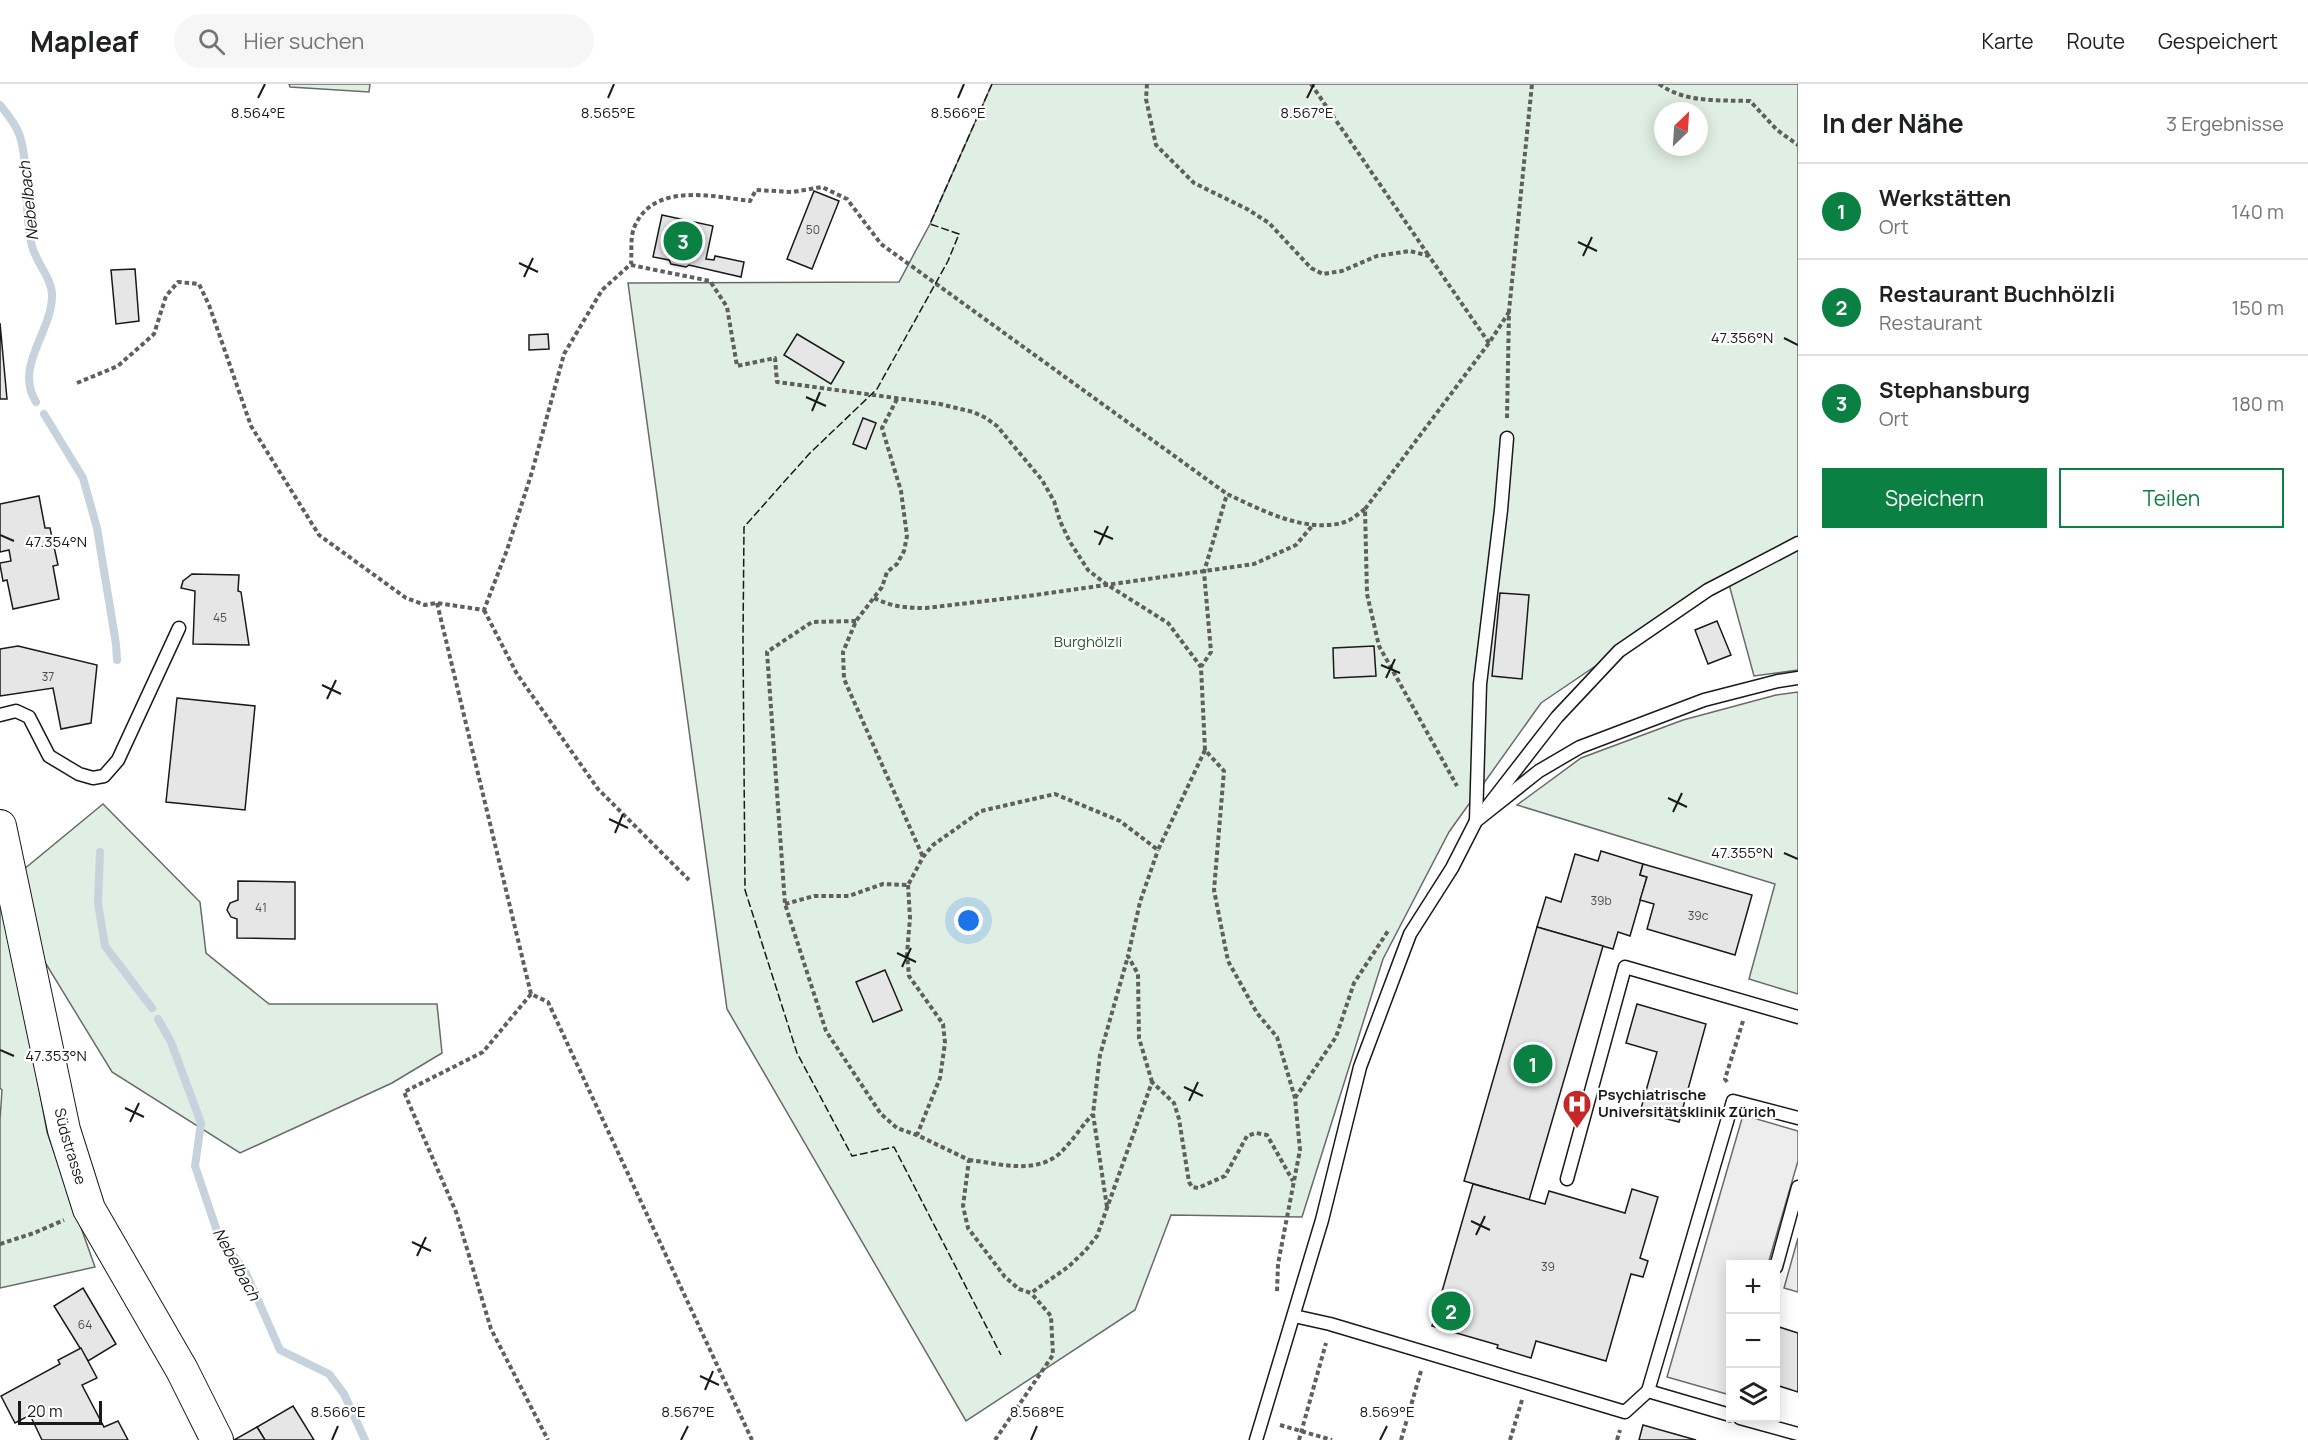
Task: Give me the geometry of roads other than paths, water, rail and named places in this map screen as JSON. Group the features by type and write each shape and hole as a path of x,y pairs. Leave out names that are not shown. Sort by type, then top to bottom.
{"street":[{"name":"Südstrasse","path":"0,826 63,1122 89,1209 182,1370 217,1440"}],"lane":[{"path":"1476,821 1480,684 1501,510 1507,438"},
{"path":"1256,1440 1322,1220 1360,1067 1410,934 1452,868 1476,821 1557,717 1619,651 1708,590 1798,543"},
{"path":"0,715 16,711 29,717 49,756 79,774 93,778 104,776 118,760 179,628"},
{"path":"1476,821 1539,771 1580,747 1704,700 1798,678"},
{"path":"1567,1179 1625,967 1798,1017"},
{"path":"1294,1316 1330,1324 1625,1412 1648,1390 1733,1101 1798,1118"},
{"path":"1778,1260 1798,1187"},
{"path":"1648,1390 1726,1413"},
{"path":"1754,1422 1798,1434"}],"waterway":[{"name":"Nebelbach","path":"0,105 20,135 24,153 29,233 34,252 52,290 50,310 35,350 29,376 30,389 36,402"},
{"name":"Nebelbach","path":"44,414 83,478 97,528 117,660"},
{"name":"Nebelbach","path":"100,852 98,903 105,946 152,1008"},
{"name":"Nebelbach","path":"158,1019 171,1042 201,1123 195,1166 218,1234 246,1273 280,1350 329,1374 344,1394 365,1440"}],"place":[{"name":"Stephansburg","path":"683,241"},
{"name":"Werkstätten","path":"1533,1064"},
{"name":"Psychiatrische Universitätsklinik Zürich","path":"1577,1130"},
{"name":"Restaurant Buchhölzli","path":"1451,1311"}],"park label":[{"name":"Burghölzli","path":"1088,642"}]}
